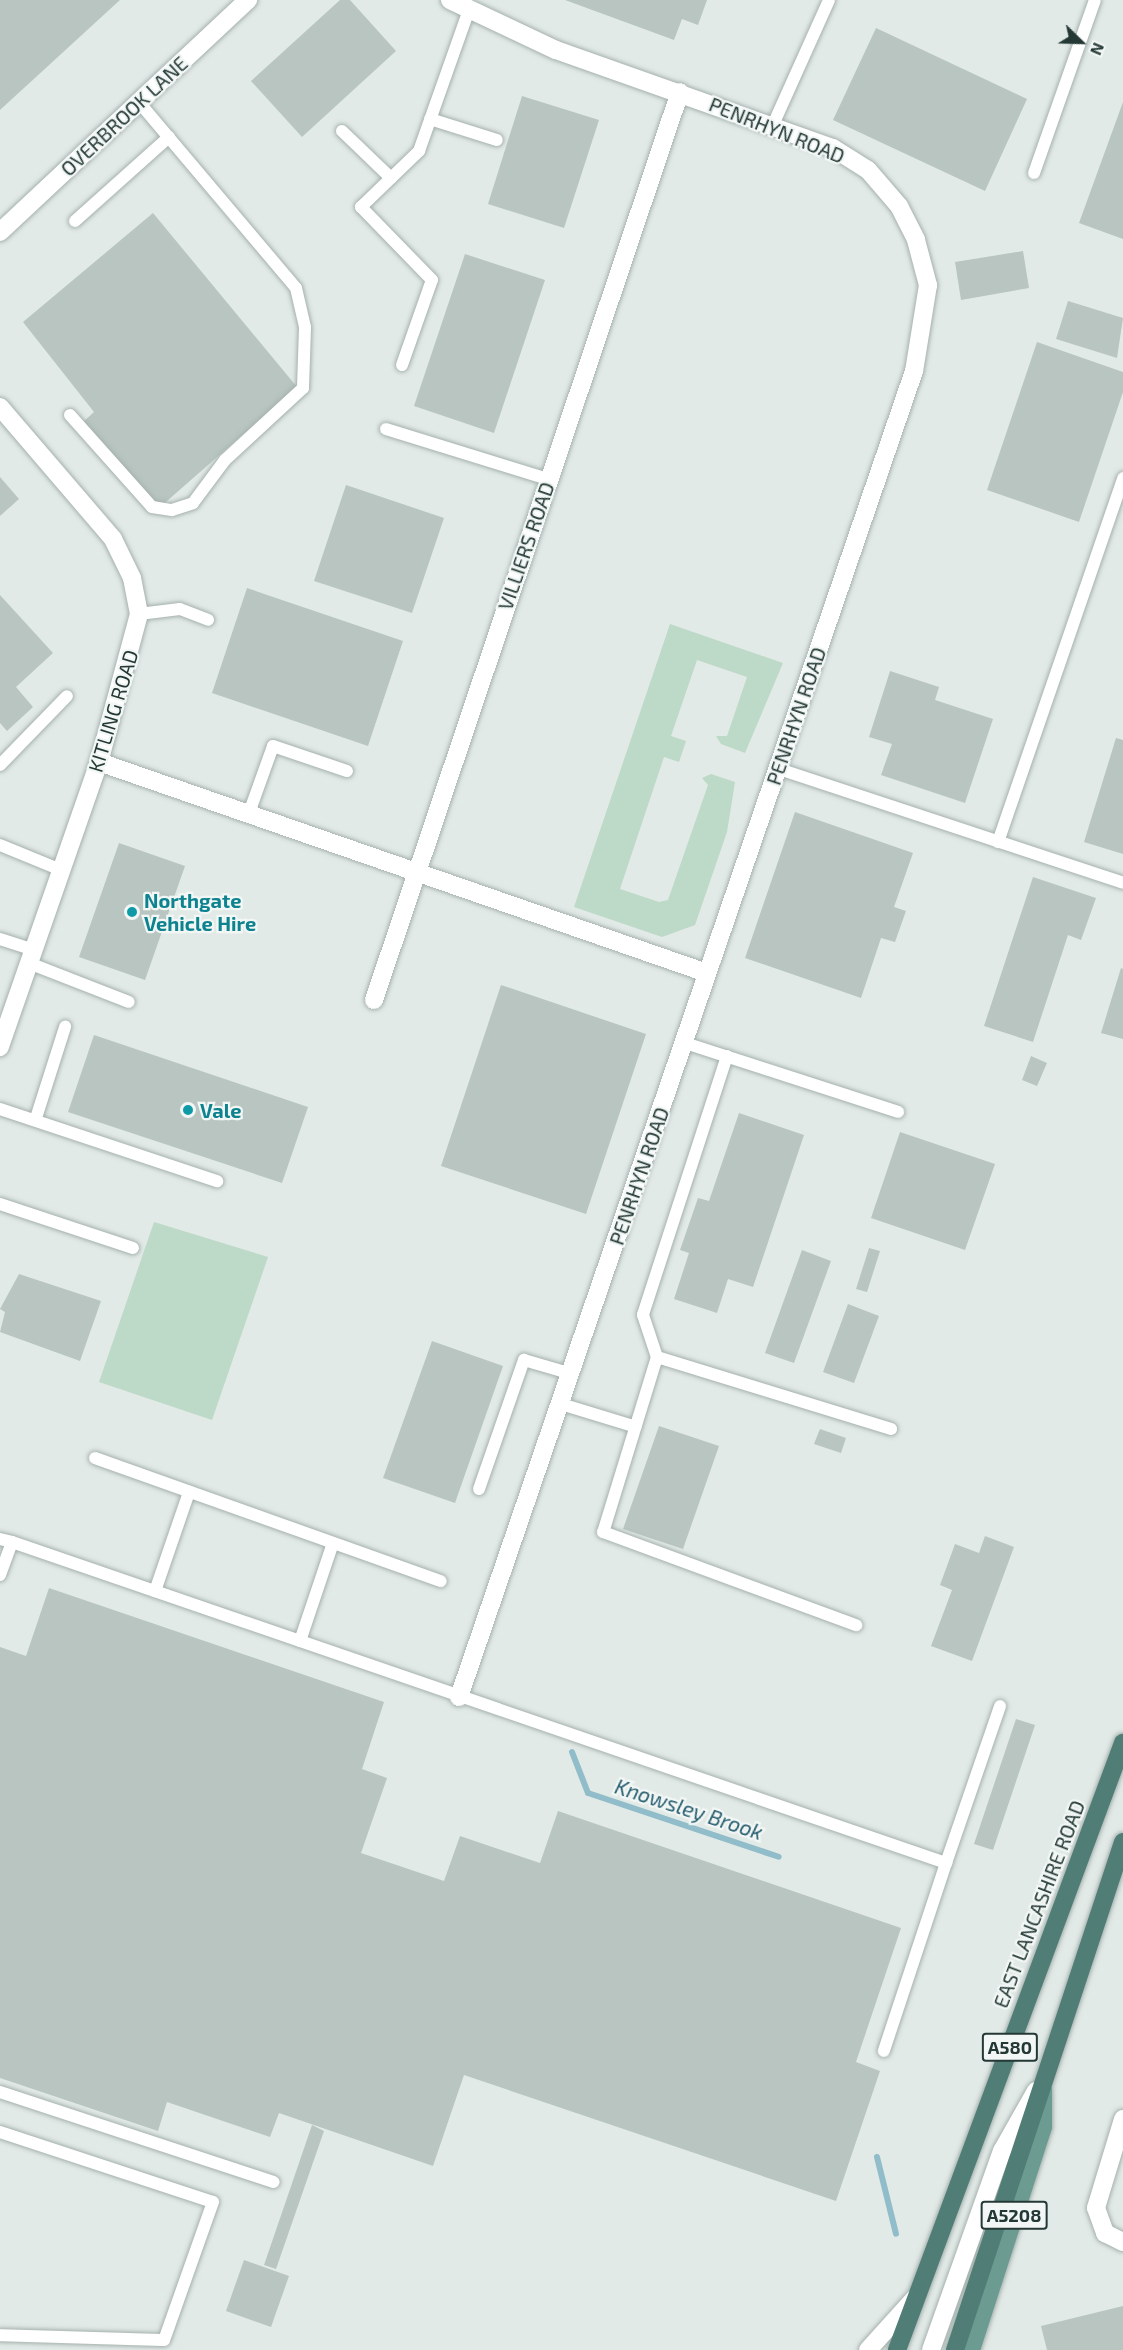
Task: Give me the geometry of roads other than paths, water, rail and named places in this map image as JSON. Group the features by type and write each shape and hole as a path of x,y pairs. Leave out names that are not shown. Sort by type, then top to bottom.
{"highway":[{"name":"EAST LANCASHIRE ROAD","path":"897,2350 1123,1743"},
{"name":"A580","path":"955,2350 1123,1842"}],"main road":[{"name":"A5208","path":"971,2350 1043,2127 1043,2079"}],"street":[{"name":"OVERBROOK LANE","path":"0,232 248,0"},
{"name":"PENRHYN ROAD","path":"450,0 556,50 833,148 868,170 899,206 916,240 928,285 914,371 572,1374 459,1697"},
{"name":"VILLIERS ROAD","path":"374,1000 680,92"},
{"name":"KITLING ROAD","path":"0,407 113,539 132,578 139,615 99,762 0,1047"},
{"path":"99,762 707,973"},
{"path":"931,2350 1002,2151 1043,2079"},
{"path":"1123,2119 1096,2208 1104,2233 1123,2242"},
{"path":"868,2350 917,2295"}],"lane":[{"path":"772,127 829,0"},
{"path":"1034,173 1095,0"},
{"path":"402,365 432,279 361,207 419,151 469,10"},
{"path":"70,415 152,507 172,510 193,503 225,460 303,388 305,327 296,288 139,102"},
{"path":"430,119 497,141"},
{"path":"342,131 391,178"},
{"path":"75,220 169,137"},
{"path":"386,429 548,479"},
{"path":"999,842 1123,478"},
{"path":"139,615 180,609 208,620"},
{"path":"0,765 67,696"},
{"path":"249,813 273,746 347,771"},
{"path":"779,769 1123,883"},
{"path":"0,845 61,870"},
{"path":"0,939 129,1002"},
{"path":"36,1118 65,1027"},
{"path":"685,1043 898,1112"},
{"path":"727,1056 643,1315 657,1357 603,1532 856,1625"},
{"path":"0,1108 36,1118 217,1181"},
{"path":"0,1204 133,1248"},
{"path":"657,1357 891,1430"},
{"path":"479,1489 524,1360 572,1374"},
{"path":"561,1404 636,1427"},
{"path":"95,1458 441,1581"},
{"path":"155,1591 189,1492"},
{"path":"0,1575 6,1540 946,1863"},
{"path":"300,1641 333,1543"},
{"path":"884,2051 1000,1706"},
{"path":"0,2092 274,2182"},
{"path":"0,2132 213,2202 164,2340 0,2335"}],"waterway":[{"name":"Knowsley Brook","path":"572,1752 588,1793 779,1857"},
{"name":"Knowsley Brook","path":"877,2157 896,2234"}],"place":[{"name":"Northgate Vehicle Hire","path":"132,912"},
{"name":"Vale","path":"188,1110"}]}
